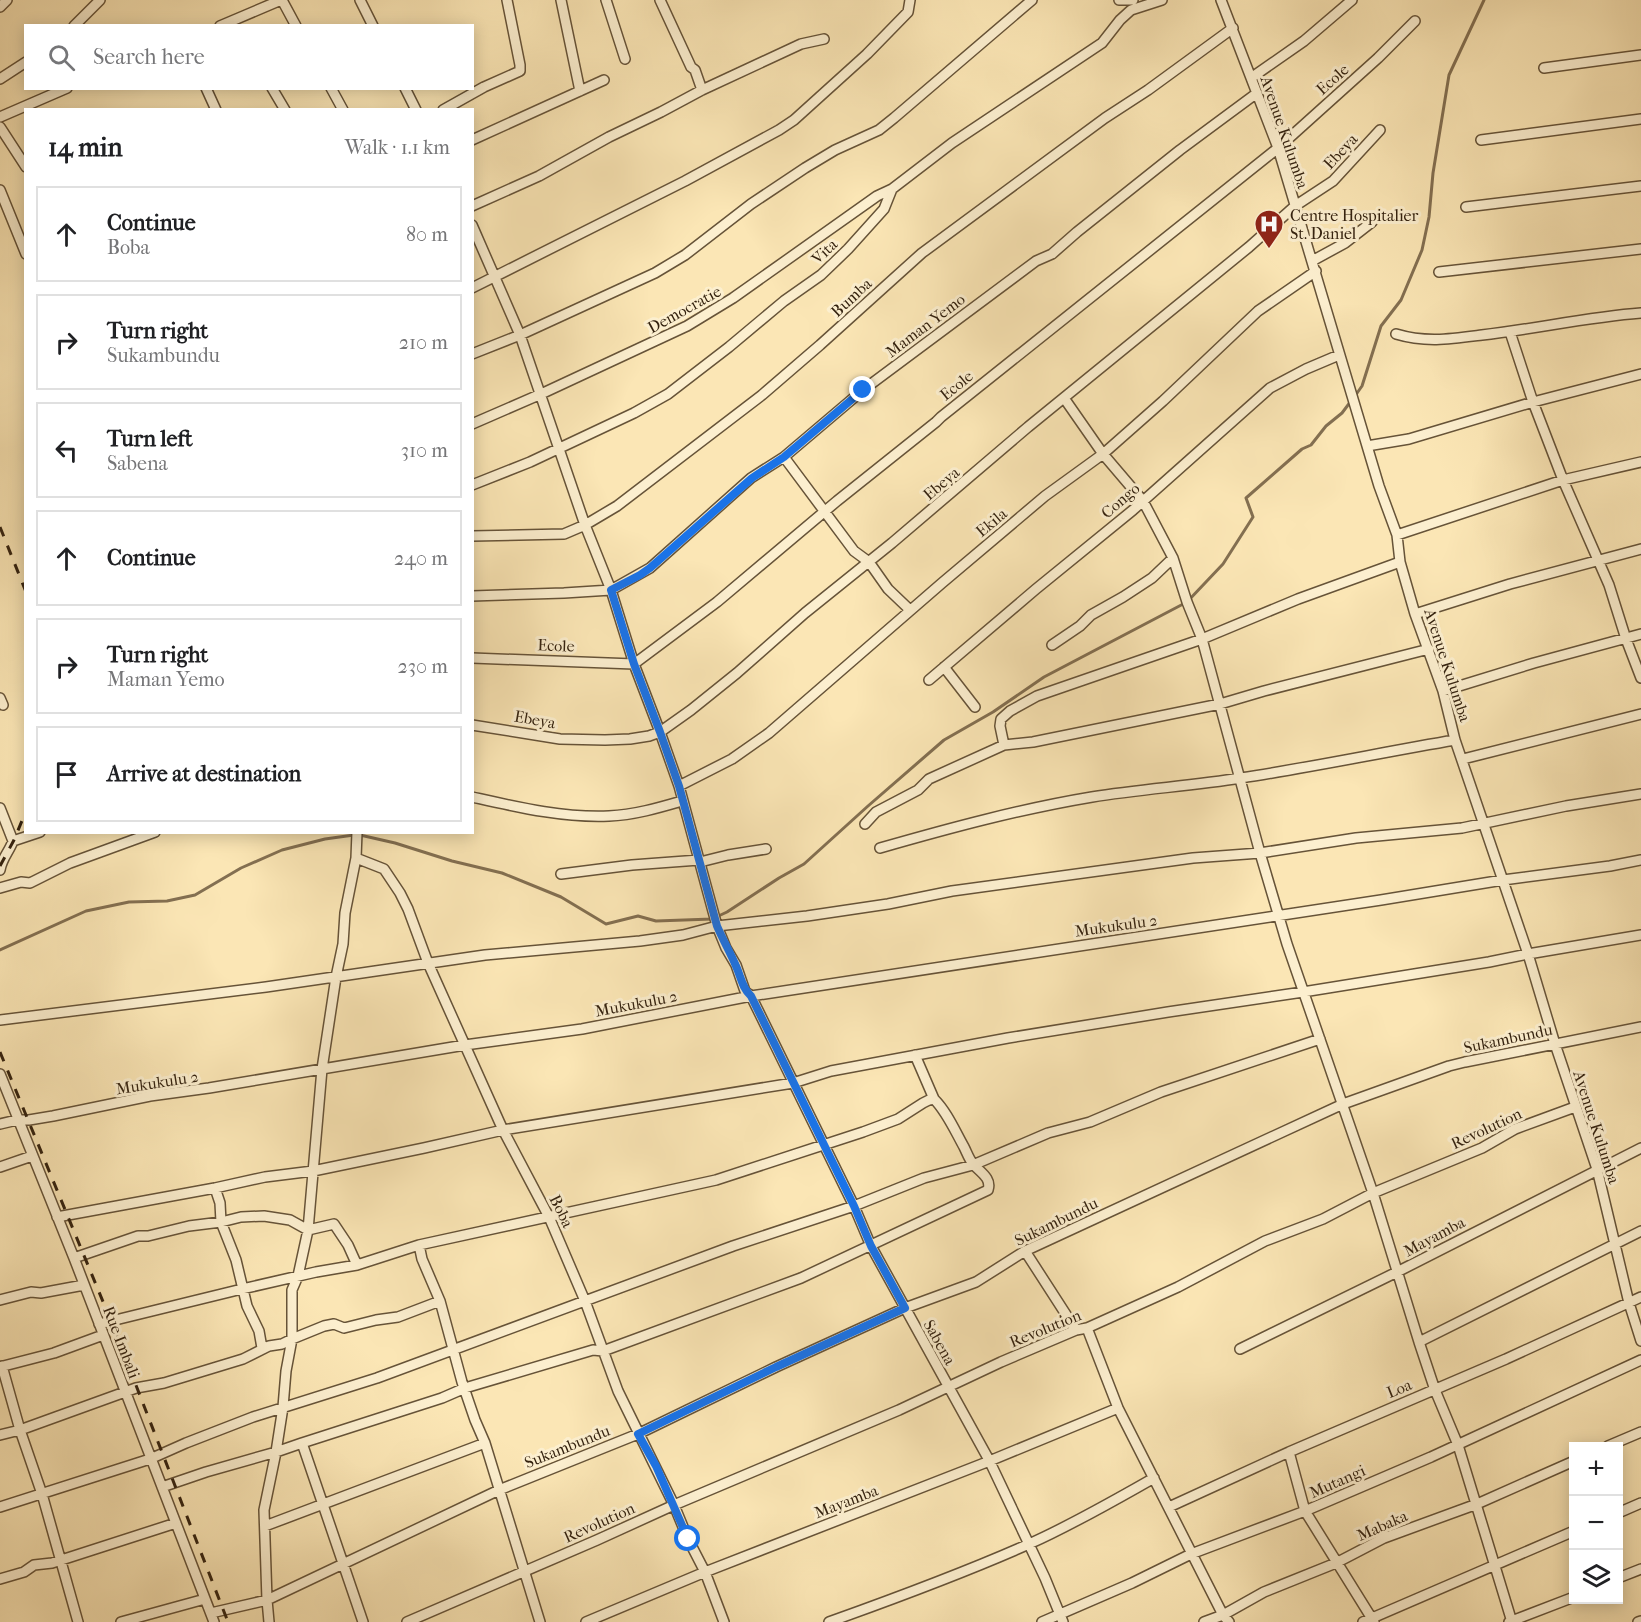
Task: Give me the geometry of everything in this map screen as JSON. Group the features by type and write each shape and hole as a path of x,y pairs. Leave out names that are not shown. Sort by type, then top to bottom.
{"street":[{"path":"0,7 7,0"},
{"path":"76,24 100,0"},
{"path":"233,23 281,0 295,24"},
{"path":"360,0 372,24"},
{"path":"447,108 484,87 520,71 507,0"},
{"path":"561,0 580,91"},
{"path":"606,0 625,59"},
{"path":"660,0 691,67 695,70 702,90"},
{"path":"474,287 685,181 779,130 794,120 867,54 908,12 910,0"},
{"path":"474,353 520,335 655,273 685,255 751,204 805,168 835,150 879,130 1032,0"},
{"path":"1119,0 1133,0"},
{"name":"Vita","path":"474,484 653,404 729,347 784,301 821,275 884,209 892,189 952,143 1102,43 1131,10 1162,0"},
{"name":"Avenue Kulumba","path":"1221,0 1278,148 1379,486 1397,535 1400,562 1415,614 1443,691 1455,740 1528,954 1575,1107 1597,1169 1629,1303 1641,1341"},
{"path":"1251,78 1304,41 1352,0"},
{"name":"Ecole","path":"474,658 634,664 717,602 1034,341 1278,148 1378,58 1415,21"},
{"name":"Bumba","path":"474,536 564,534 585,525 617,506 762,395 922,253 1233,28"},
{"path":"474,205 539,176 609,137 702,90 801,44 824,39"},
{"path":"1544,68 1641,55"},
{"path":"0,79 24,63"},
{"path":"474,139 604,80"},
{"path":"0,117 62,90"},
{"path":"207,90 215,108"},
{"path":"273,90 284,108"},
{"path":"332,90 342,108"},
{"path":"406,90 415,108"},
{"name":"Maman Yemo","path":"474,596 611,590 640,575 752,478 784,457 863,390 1036,261 1052,254 1180,150 1257,93"},
{"path":"1481,140 1641,119"},
{"path":"0,127 24,164"},
{"name":"Ebeya","path":"474,724 560,739 630,739 660,732 737,673 805,613 1248,247 1294,206 1333,181 1380,130"},
{"path":"1466,207 1641,186"},
{"name":"Democratie","path":"474,423 687,326 733,298 877,196 892,189"},
{"path":"0,190 24,249"},
{"path":"1312,261 1346,243 1372,222"},
{"name":"Sabena","path":"474,229 520,335 585,525 611,590 634,664 679,786 713,914 726,948 736,965 745,991 751,996 854,1206 871,1246 989,1460 1045,1578 1061,1619"},
{"path":"1439,272 1641,249"},
{"name":"Ekila","path":"679,786 732,759 769,733 1045,496 1102,454 1164,401 1258,311 1316,272"},
{"path":"1396,334 1422,340 1450,339 1641,313"},
{"path":"1510,332 1533,402 1563,480 1598,559 1641,678"},
{"name":"Congo","path":"929,680 1143,501 1270,388 1339,355"},
{"path":"1367,446 1409,439 1533,402 1641,374"},
{"path":"1064,398 1102,454 1143,501 1173,558 1202,639 1287,944 1373,1193 1435,1390 1458,1445 1496,1565 1511,1622 1569,1599"},
{"path":"784,457 854,551 869,562 888,589 910,610"},
{"path":"1397,535 1563,480 1641,462"},
{"path":"1415,614 1510,584 1641,549"},
{"path":"1052,645 1080,626 1091,615 1152,578 1173,558"},
{"path":"1004,745 1001,719 1010,711 1037,696 1202,639 1298,599 1400,562"},
{"path":"1443,691 1641,634"},
{"path":"865,824 876,812 918,790 929,779 1004,745 1033,742 1220,704 1429,649"},
{"path":"944,667 975,706"},
{"path":"1463,759 1641,714"},
{"path":"880,848 1020,810 1094,797 1240,779 1455,740"},
{"path":"0,1020 98,1009 485,955 684,935 717,926 888,904 952,891 1193,858 1260,853 1356,838 1450,829 1641,794"},
{"path":"474,797 529,810 584,816 635,813 682,801"},
{"path":"0,808 3,825 13,841"},
{"path":"13,841 34,834"},
{"path":"0,888 21,882 30,883 70,863 150,834"},
{"path":"269,1622 264,1510 276,1452 292,1338 292,1290 298,1276 308,1230 322,1069 343,944 345,913 356,858 357,834"},
{"path":"0,870 2,858 9,852 13,841"},
{"path":"561,873 632,865 700,861 766,849"},
{"name":"Boba","path":"356,858 384,869 408,909 428,963 503,1130 549,1217 585,1301 618,1391 705,1572 724,1622"},
{"name":"Mukukulu 2","path":"0,1124 150,1096 465,1045 582,1029 751,996 1641,860"},
{"path":"57,1217 265,1177 314,1171 503,1130 793,1083 831,1071 915,1055 1156,1013 1303,992 1641,935"},
{"name":"Sukambundu","path":"213,1617 267,1600 500,1490 638,1434 905,1308 976,1282 1025,1251 1343,1104 1449,1066 1641,1027"},
{"path":"0,1508 150,1459 283,1407 377,1378 732,1246 854,1206 924,1178 973,1165 1048,1133 1090,1122 1161,1092 1320,1039"},
{"path":"162,1487 442,1398 465,1388 593,1350 603,1351 788,1283 988,1190 989,1184 984,1173 973,1165 956,1132 934,1100 915,1055"},
{"name":"Rue Imbali","path":"0,1074 213,1617"},
{"path":"99,1324 298,1276 357,1265 419,1245 716,1180 898,1119 929,1100 934,1100"},
{"name":"Revolution","path":"407,1622 899,1410 1001,1362 1076,1330 1087,1328 1178,1287 1265,1241 1323,1219 1373,1193 1482,1148 1515,1129 1575,1107"},
{"name":"Mayamba","path":"1240,1349 1641,1148"},
{"path":"0,1167 32,1156"},
{"path":"215,1188 220,1203 221,1222 236,1260 242,1289 259,1331 262,1348 282,1344 292,1338 334,1324 344,1328 398,1317 440,1301"},
{"path":"74,1258 138,1236 170,1232 189,1226 241,1217 264,1216 290,1220 308,1230 334,1224 348,1245 357,1265"},
{"path":"1419,1342 1641,1231"},
{"path":"419,1245 422,1259 440,1301 465,1388 485,1443 540,1622"},
{"path":"1025,1251 1076,1330"},
{"path":"0,1300 31,1292 41,1293 84,1285"},
{"name":"Loa","path":"1169,1507 1641,1297"},
{"path":"1087,1328 1118,1408 1191,1554 1226,1618"},
{"path":"78,1622 42,1494 1,1366 54,1353 103,1335"},
{"path":"0,1435 20,1430 136,1388 164,1383 243,1359 269,1346"},
{"name":"Mutangi","path":"1042,1622 1061,1619 1191,1554 1305,1511 1458,1445 1641,1360"},
{"name":"Mayamba","path":"586,1622 705,1572 1118,1408"},
{"path":"1617,1442 1641,1432"},
{"path":"302,1443 363,1622"},
{"path":"265,1526 485,1443"},
{"path":"1289,1452 1305,1511 1369,1621 1569,1533"},
{"name":"Mabaka","path":"1204,1622 1226,1618 1264,1592 1336,1563 1384,1538 1477,1504 1569,1463"},
{"path":"829,1622 1029,1544 1094,1512 1154,1478"},
{"path":"1623,1511 1641,1503"},
{"path":"0,1579 24,1572 34,1565 48,1564 176,1523"},
{"path":"1623,1576 1641,1569"},
{"path":"121,1622 205,1599"}],"waterway":[{"path":"1355,396 1362,386 1381,326 1401,300 1422,250 1429,217 1433,173 1449,75 1484,0"},
{"path":"360,835 502,873 561,897 606,924 638,916 656,921 712,919 804,864 944,740 993,712 1044,677 1187,602 1223,564 1253,517 1246,498 1302,449 1311,445 1351,401"},
{"path":"0,950 86,911 129,902 167,901 195,895 241,868 282,850 325,839 354,835"}],"railway":[{"path":"0,527 24,587"},
{"path":"0,866 24,816"},
{"path":"0,1052 111,1321 228,1622"}],"place":[{"name":"Centre Hospitalier St. Daniel","path":"1269,250"}],"route":[{"path":"688,1539 656,1466 638,1434 905,1308 871,1246 854,1206 751,996 745,991 736,965 726,948 713,914 679,786 634,664 611,590 650,568 752,478 784,457 863,390"}]}
